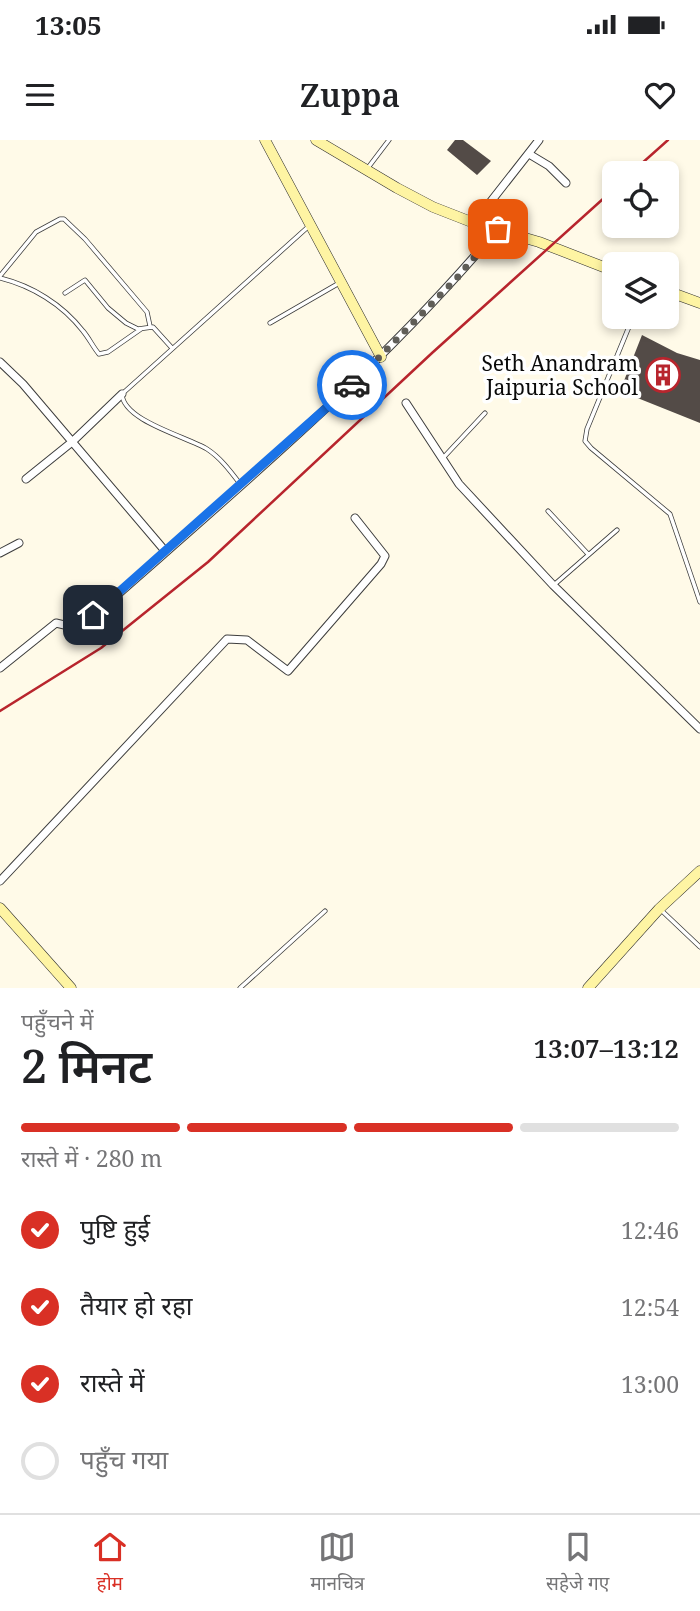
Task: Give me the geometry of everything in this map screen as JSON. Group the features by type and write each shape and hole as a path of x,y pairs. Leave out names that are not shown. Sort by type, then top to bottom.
{"street":[{"path":"265,140 381,357"},
{"path":"316,140 433,207 602,267"},
{"path":"474,223 540,140"},
{"path":"529,153 549,166 566,183"},
{"path":"0,668 56,623 77,628 166,552 336,401 456,279 498,229"},
{"path":"679,295 700,303"},
{"path":"0,362 23,384 166,552"},
{"path":"26,480 72,442 122,394"},
{"path":"406,403 459,484 553,585 700,729"},
{"path":"0,881 227,639 247,640 288,671 382,564 385,556 355,517"},
{"path":"0,553 19,543"},
{"path":"588,988 659,909 700,871"},
{"path":"0,908 71,988"}],"lane":[{"path":"367,170 389,140"},
{"path":"150,326 147,312 85,239 64,219 52,222 36,232 0,277 42,294 75,323 99,354 108,352 141,329 150,326 155,328 172,348"},
{"path":"241,485 210,451 152,425 124,402 122,394 311,225"},
{"path":"65,293 85,280 108,308 133,327 141,329"},
{"path":"270,323 341,282"},
{"path":"628,329 587,429 585,441 670,514 700,603"},
{"path":"443,458 485,413"},
{"path":"548,511 588,554"},
{"path":"553,585 617,530"},
{"path":"659,909 700,947"},
{"path":"240,988 325,911"}],"building":[{"path":"455,140 463,140 491,161 477,175 447,150"},
{"name":"Seth Anandram Jaipuria School","path":"642,335 677,353 700,360 700,423 620,391"}],"railway":[{"path":"644,161 668,140"},
{"path":"0,711 101,648 208,562 432,353 602,200"}],"way so far":[{"path":"352,385 456,279 498,229"}],"place":[{"name":"Seth Anandram Jaipuria School","path":"663,375"}],"route":[{"path":"93,615 352,385"}]}
